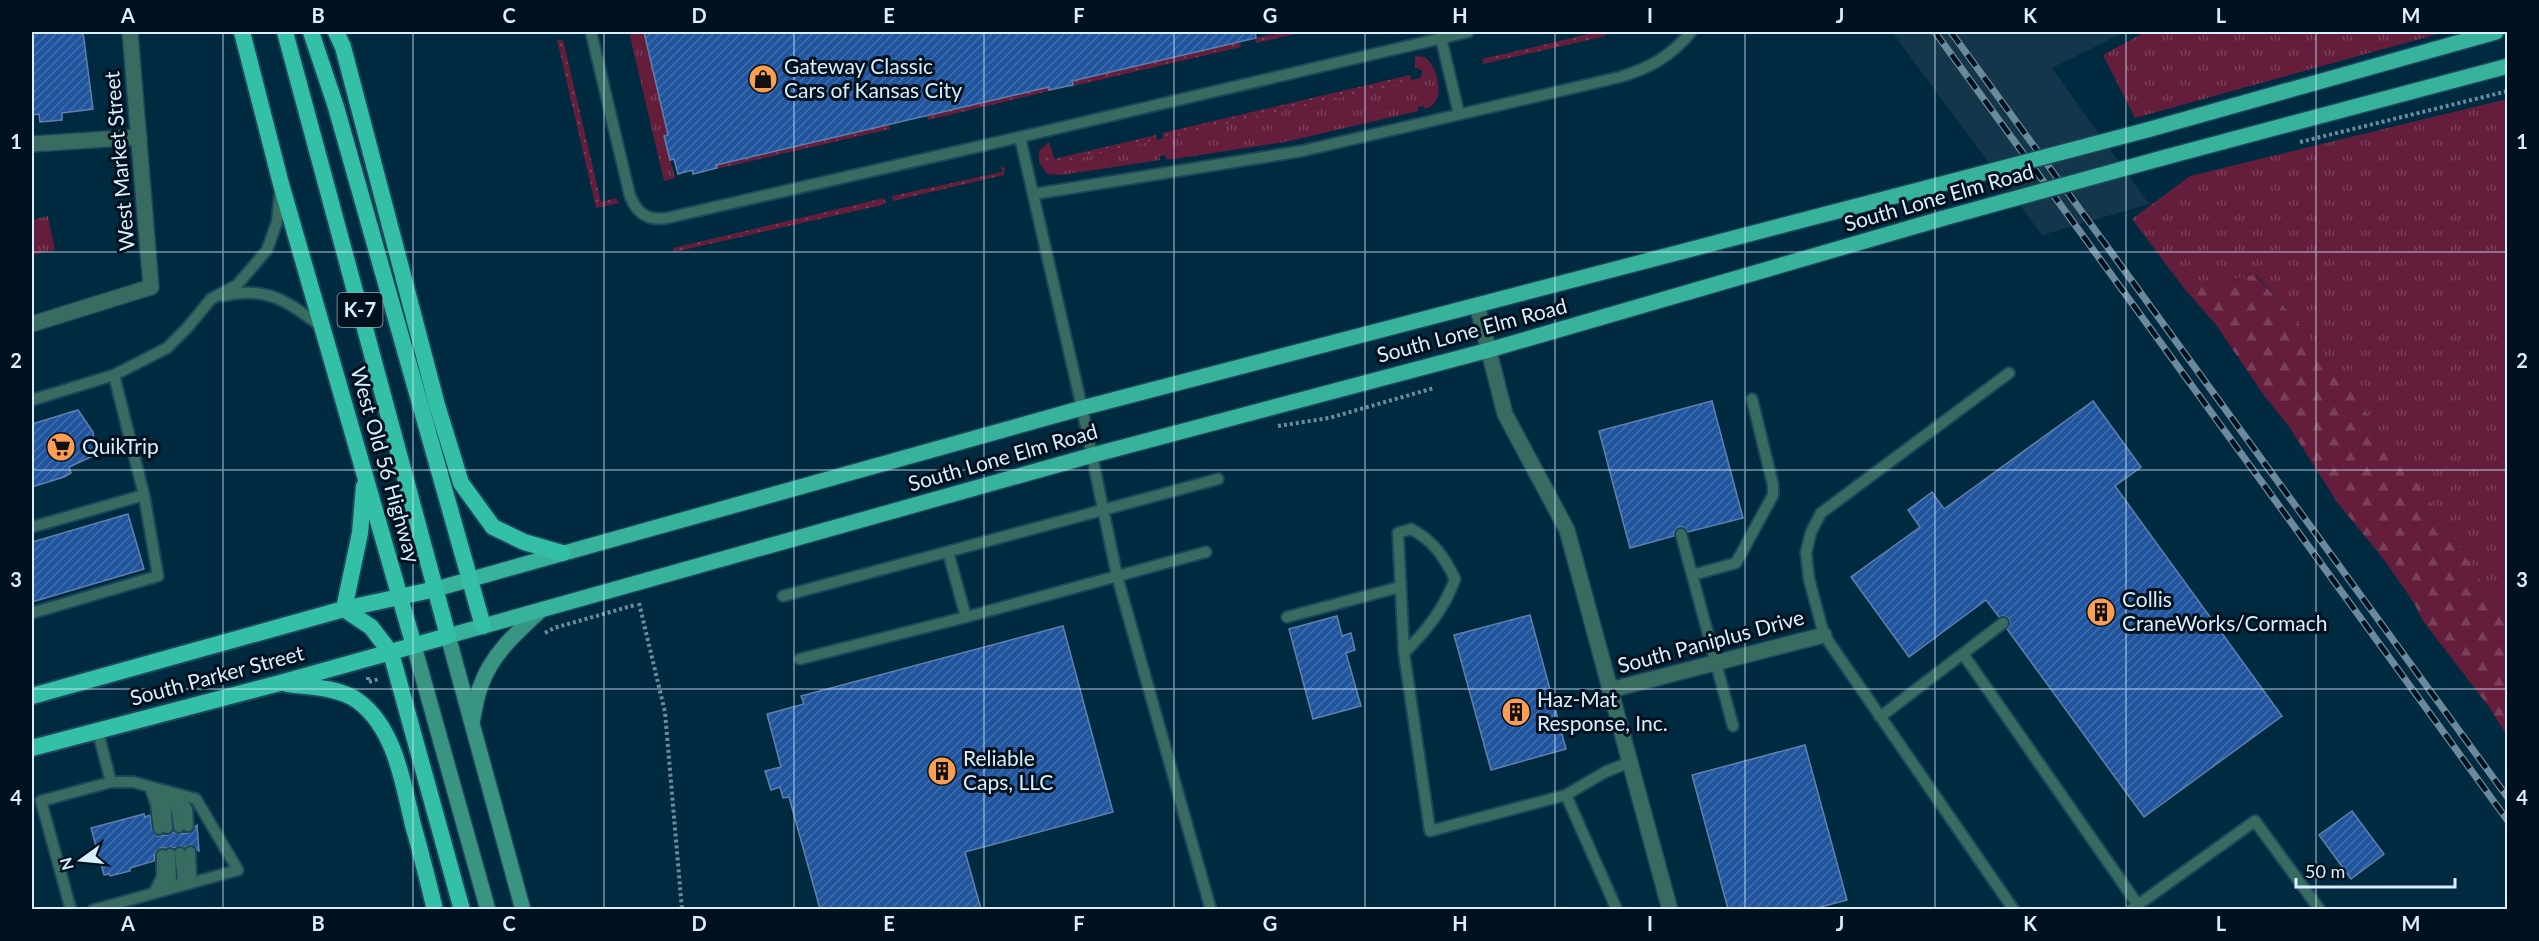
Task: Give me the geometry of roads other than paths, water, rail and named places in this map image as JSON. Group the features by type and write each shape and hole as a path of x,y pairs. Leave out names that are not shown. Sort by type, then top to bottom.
{"highway":[{"name":"West Old 56 Highway","path":"242,32 281,184 414,646"},
{"name":"West Old 56 Highway","path":"285,32 448,636"},
{"path":"311,32 336,107 483,626"},
{"path":"336,32 343,47 434,393 461,483 494,527 524,542 562,554"},
{"name":"K-7","path":"344,609 360,533 365,474"},
{"name":"South Parker Street","path":"32,696 344,609 435,589"},
{"path":"344,609 371,627 391,652 462,909"},
{"name":"South Parker Street","path":"32,748 448,636"},
{"path":"280,683 334,691 357,699 374,715 384,731 398,765 435,909"}],"main road":[{"name":"South Lone Elm Road","path":"435,589 1082,408 2147,130 2496,32"},
{"name":"South Lone Elm Road","path":"448,636 1093,455 1489,350 1944,218 2508,66"},
{"path":"472,724 481,685 494,660 510,638 541,610"},
{"name":"West Old 56 Highway","path":"448,636 523,909"},
{"name":"West Old 56 Highway","path":"414,646 488,909"}],"street":[{"name":"West Market Street","path":"32,324 152,286 130,32"},
{"path":"32,144 139,137"},
{"path":"1477,304 1505,414 1567,530 1670,909"},
{"name":"South Paniplus Drive","path":"1610,690 1824,634"}],"lane":[{"path":"591,32 630,196 641,214 650,219 667,218 1468,32"},
{"path":"1034,194 1276,156 1641,71 1663,60 1691,32"},
{"path":"1441,38 1459,114"},
{"path":"1020,137 1093,455 1118,576 1211,909"},
{"path":"32,400 114,375 167,348 187,328 211,298 237,285 267,250 277,222 281,184"},
{"path":"211,298 248,292 269,294 287,301 322,327"},
{"path":"2008,373 1821,513 1810,532 1806,553 1809,579 1824,634 2014,909"},
{"path":"32,613 158,576 144,495 114,375"},
{"path":"1692,575 1736,563 1773,495 1773,485 1752,399"},
{"path":"783,596 1218,479"},
{"path":"32,527 144,495"},
{"path":"1404,653 1430,628 1448,600 1455,579 1445,559 1425,536 1411,529 1398,533 1404,653 1430,831 1566,795 1605,772 1630,762"},
{"path":"1681,534 1733,726"},
{"path":"948,552 966,617"},
{"path":"800,659 1206,552"},
{"path":"1287,617 1400,586"},
{"path":"1880,717 2003,623"},
{"path":"1963,654 2135,907 2255,820 2320,909"},
{"path":"98,732 111,782"},
{"path":"71,909 41,801 111,782 133,782 196,799 238,870 93,909"},
{"path":"162,790 187,809 173,828 166,811 162,790"},
{"path":"1566,795 1617,909"},
{"path":"175,853 183,885"},
{"path":"166,889 171,881 175,853"},
{"path":"154,893 175,853"}],"railway":[{"path":"1935,32 2508,821"},
{"path":"1951,32 2508,798"}],"place":[{"name":"Gateway Classic Cars of Kansas City","path":"763,79"},
{"name":"QuikTrip","path":"61,447"},
{"name":"Collis CraneWorks/Cormach","path":"2101,612"},
{"name":"Haz-Mat Response, Inc.","path":"1516,712"},
{"name":"Reliable Caps, LLC","path":"942,771"}]}
